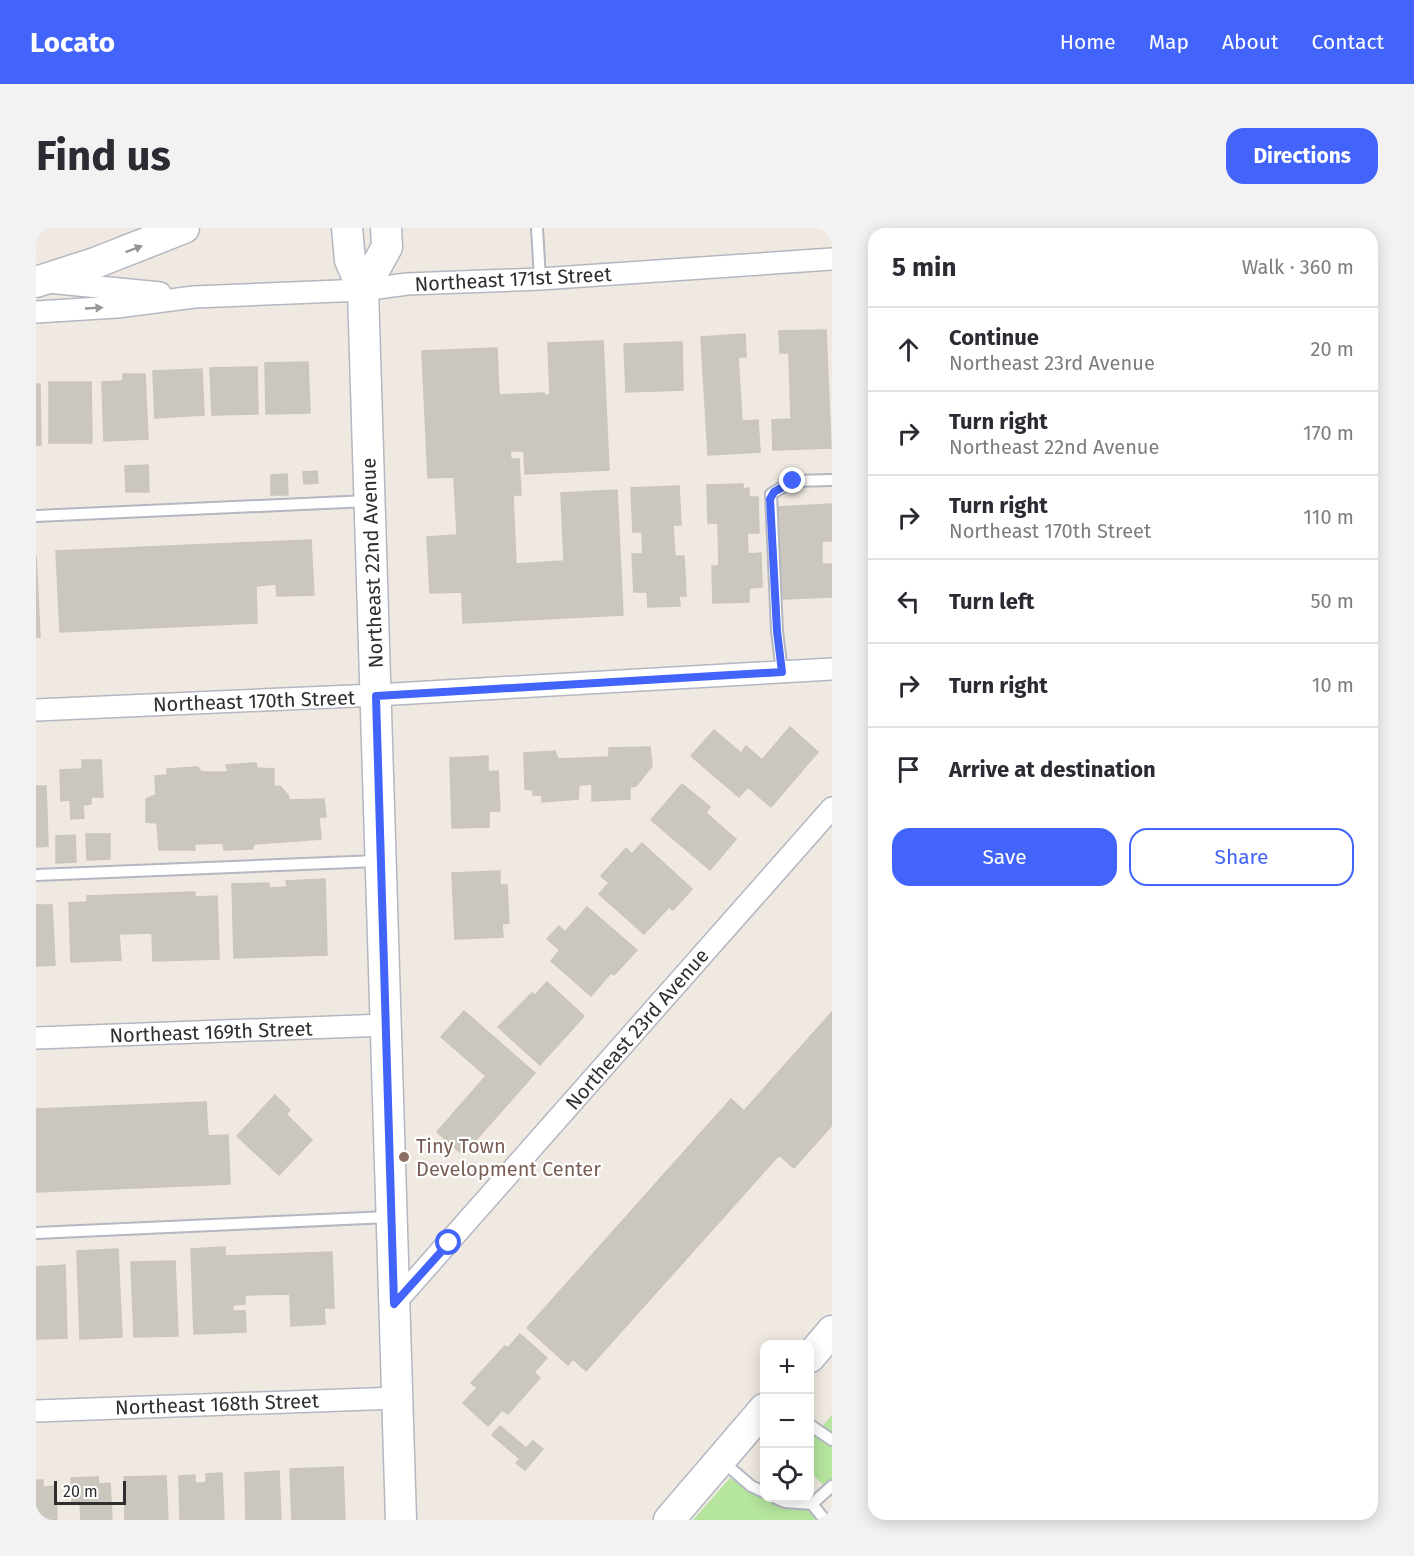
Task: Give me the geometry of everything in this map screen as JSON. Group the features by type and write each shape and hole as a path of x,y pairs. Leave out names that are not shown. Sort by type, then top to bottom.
{"street":[{"name":"Northeast 171st Street","path":"37,281 95,263 184,228"},
{"name":"Northeast 22nd Avenue","path":"347,228 350,260 363,290 401,1520"},
{"path":"363,290 387,247 386,228"},
{"name":"Northeast 171st Street","path":"36,312 117,307 194,297 363,290 407,284 540,279 832,259"},
{"name":"Northeast 171st Street","path":"37,281 194,297"},
{"name":"Northeast 170th Street","path":"36,710 376,696 832,669"},
{"name":"Northeast 23rd Avenue","path":"394,1304 832,808"},
{"name":"Northeast 169th Street","path":"36,1038 386,1025"},
{"path":"814,1352 832,1331"},
{"name":"Northeast 168th Street","path":"36,1411 397,1398"},
{"path":"669,1520 760,1415"}],"lane":[{"path":"537,228 540,279"},
{"path":"782,672 777,631 770,499 774,492 793,481 832,480"},
{"path":"36,516 370,501"},
{"path":"36,875 381,861"},
{"path":"36,1233 392,1216"},
{"path":"814,1428 832,1440"},
{"path":"721,1460 751,1486 760,1490"},
{"path":"785,1502 812,1504 832,1486"},
{"path":"812,1504 825,1520"}],"green space":[{"path":"832,1415 832,1493 814,1476 814,1435"},
{"path":"730,1478 760,1496 760,1502 773,1502 808,1510 817,1520 693,1520"}],"building":[{"path":"826,330 831,448 773,450 772,420 791,419 789,353 780,353 779,331"},
{"path":"745,334 746,357 738,357 742,421 758,420 760,452 708,455 701,337"},
{"path":"603,341 609,470 525,474 524,451 510,451 511,459 519,459 521,495 513,495 516,564 564,561 561,493 617,490 623,615 463,623 462,592 430,593 427,537 457,535 454,477 428,478 422,351 497,348 499,395 544,393 544,395 550,395 548,343"},
{"path":"682,342 683,390 626,392 624,344"},
{"path":"308,362 310,413 266,414 265,363"},
{"path":"257,367 258,414 212,415 210,368"},
{"path":"202,369 204,415 155,418 153,371"},
{"path":"123,374 145,374 148,439 104,441 102,382 123,381"},
{"path":"49,382 91,382 92,443 49,443"},
{"path":"36,384 40,384 41,445 36,445"},
{"path":"148,465 149,492 126,492 125,466"},
{"path":"317,471 318,483 304,484 303,472"},
{"path":"287,474 288,495 271,495 271,475"},
{"path":"743,484 743,489 749,488 749,497 758,497 759,533 747,533 748,554 761,553 762,587 749,588 749,602 713,603 712,566 719,566 718,523 708,523 707,485"},
{"path":"679,486 681,525 673,525 675,556 684,556 686,596 679,596 680,606 648,607 647,592 634,592 632,554 643,554 642,532 633,532 631,488"},
{"path":"832,504 832,541 822,541 822,564 832,564 832,597 783,599 778,507"},
{"path":"311,540 314,595 277,596 276,584 256,586 257,623 60,632 56,551"},
{"path":"36,555 40,637 36,637"},
{"path":"790,727 818,752 771,807 748,787 739,797 691,756 714,730 741,753 746,746 762,760"},
{"path":"650,747 652,766 636,786 630,787 630,799 592,801 592,784 579,785 578,799 542,802 542,795 533,795 533,790 525,789 524,753 555,751 558,759 609,757 609,748"},
{"path":"488,756 488,772 498,771 500,811 489,811 489,827 452,828 450,758"},
{"path":"82,760 101,760 103,797 91,797 91,804 83,805 84,818 71,819 70,800 61,801 60,770 82,769"},
{"path":"256,763 257,768 274,769 274,787 280,786 288,795 289,800 324,799 326,817 319,817 321,839 253,844 253,849 224,850 223,843 194,844 195,850 159,850 157,823 146,822 146,799 156,795 155,776 167,775 167,769 198,767 201,772 228,772 226,765"},
{"path":"682,784 710,807 706,813 736,839 710,870 651,820"},
{"path":"36,786 46,786 48,846 36,847"},
{"path":"86,834 110,834 110,859 87,860"},
{"path":"75,835 76,862 56,863 56,836"},
{"path":"642,843 692,889 673,910 669,907 644,934 599,894 609,883 601,876 626,848 632,854"},
{"path":"500,871 500,885 507,885 509,923 502,924 503,937 455,939 452,873"},
{"path":"325,879 327,955 234,958 232,884 269,883 269,888 287,887 286,881"},
{"path":"195,892 195,897 217,896 219,959 153,961 152,933 119,934 121,960 71,962 69,903 87,902 87,896"},
{"path":"36,905 52,905 55,965 36,966"},
{"path":"587,907 637,950 614,975 611,973 591,996 551,961 560,950 547,939 559,926 565,932"},
{"path":"547,982 584,1016 540,1065 498,1027 532,993 535,995"},
{"path":"464,1011 535,1073 463,1155 437,1132 486,1076 441,1037"},
{"path":"832,1012 832,1125 794,1168 779,1155 586,1371 573,1359 568,1365 527,1328 731,1099 744,1111"},
{"path":"275,1095 290,1110 286,1114 312,1140 279,1175 237,1136"},
{"path":"206,1102 208,1136 228,1135 230,1184 36,1192 36,1109"},
{"path":"225,1247 225,1256 332,1252 334,1308 324,1308 325,1324 291,1326 290,1294 245,1295 245,1304 233,1305 233,1311 245,1311 246,1332 194,1334 191,1249"},
{"path":"118,1249 122,1337 80,1339 77,1251"},
{"path":"175,1261 178,1336 134,1337 131,1262"},
{"path":"65,1265 67,1338 36,1339 36,1267"},
{"path":"520,1334 547,1358 534,1372 540,1378 508,1414 502,1410 488,1426 463,1403 477,1388 471,1383 505,1346 508,1348"},
{"path":"500,1426 526,1448 533,1441 543,1449 525,1470 516,1463 520,1459 492,1435"},
{"path":"343,1467 345,1520 292,1520 290,1469"},
{"path":"279,1471 281,1520 246,1520 245,1473"},
{"path":"222,1473 224,1520 180,1520 179,1476 195,1475 195,1483 206,1483 206,1474"},
{"path":"166,1476 168,1520 125,1520 124,1477"},
{"path":"98,1477 99,1484 110,1483 112,1520 81,1520 80,1502 72,1502 71,1478"},
{"path":"36,1480 43,1480 43,1487 56,1486 57,1520 36,1520"}],"place":[{"name":"Tiny Town Development Center","path":"404,1157"}],"route":[{"path":"449,1243 394,1304 376,696 782,672 777,631 770,499 771,494 793,481"}]}
